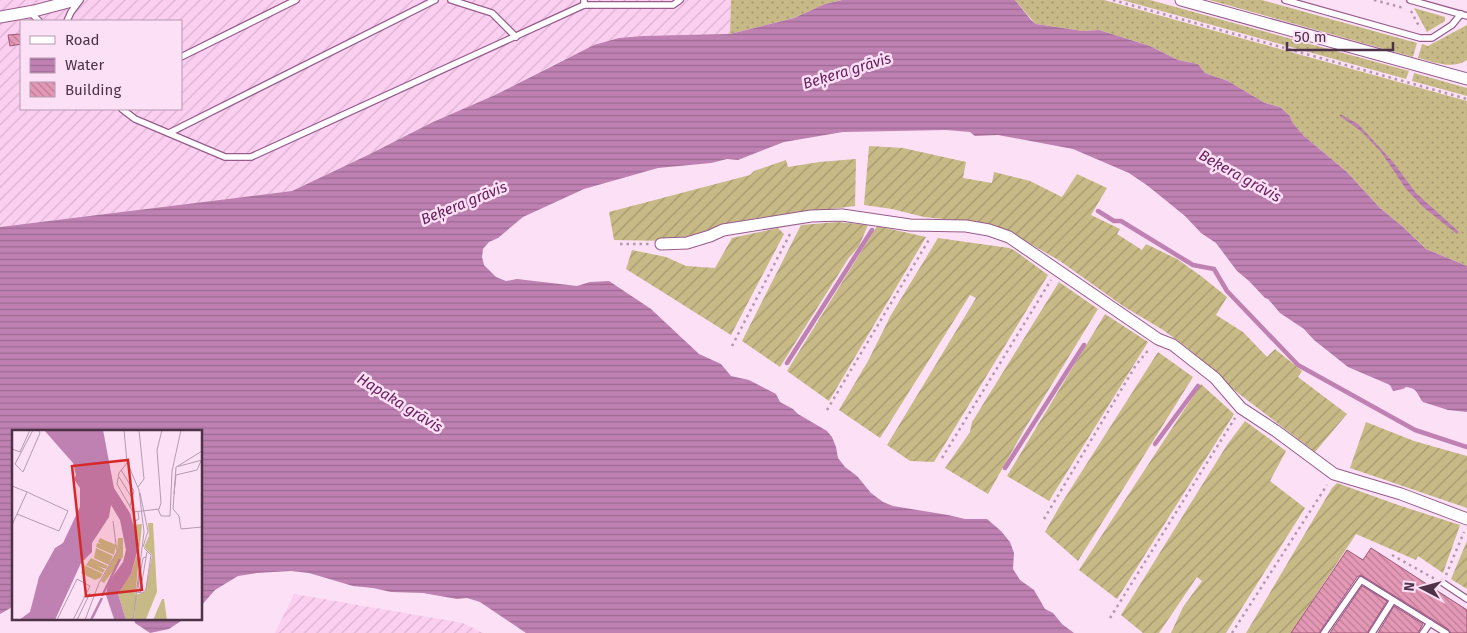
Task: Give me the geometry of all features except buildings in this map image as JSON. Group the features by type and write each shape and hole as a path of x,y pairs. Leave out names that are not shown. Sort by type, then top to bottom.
{"street":[{"path":"0,17 30,12 78,0"},
{"path":"1181,0 1467,79"},
{"path":"661,244 687,243 724,230 812,216 842,215 910,225 966,226 989,230 1009,237 1158,339 1173,345 1215,378 1241,408 1334,474 1401,494 1467,523"}],"lane":[{"path":"67,20 78,0"},
{"path":"182,57 296,0"},
{"path":"169,134 435,0"},
{"path":"451,0 492,13 516,37"},
{"path":"123,110 134,119 225,157 251,157 516,37 584,2 673,6 680,0"},
{"path":"1285,0 1420,38 1432,38 1464,15"},
{"path":"1410,0 1464,15"},
{"path":"30,12 38,20"},
{"path":"1324,633 1361,580 1446,633"},
{"path":"1443,583 1467,599"},
{"path":"1372,633 1394,600"},
{"path":"1422,633 1430,623"}],"path":[{"path":"1113,0 1467,99"},
{"path":"732,346 797,218"},
{"path":"827,410 930,238 935,225"},
{"path":"620,244 661,244"},
{"path":"942,458 1057,271"},
{"path":"1044,519 1136,365 1158,339"},
{"path":"1110,618 1241,408"},
{"path":"1232,633 1334,474"},
{"path":"1392,555 1443,583 1467,523"}],"shaded area":[{"path":"0,0 731,0 730,34 643,36 564,59 495,95 433,122 292,191 0,227"},
{"path":"731,0 842,0 825,4 794,18 730,34"},
{"path":"1015,0 1104,0 1467,101 1467,266 1426,249 1380,208 1347,172 1304,136 1292,122 1290,116 1280,107 1265,103 1228,81 1205,73 1198,64 1178,60 1150,46 1099,30 1083,31 1036,24"},
{"path":"1122,0 1150,0 1409,71 1406,79"},
{"path":"1209,0 1262,0 1417,43 1413,57"},
{"path":"1414,8 1445,17 1445,21 1427,32"},
{"path":"1467,25 1467,60 1449,65 1418,58 1422,44 1428,46"},
{"path":"1414,73 1467,88 1467,96 1412,81"},
{"path":"869,146 903,148 966,162 963,178 992,183 994,172 1030,181 1062,197 1077,174 1107,188 1091,215 1120,229 1117,234 1142,250 1146,244 1177,259 1201,276 1227,297 1216,315 1243,332 1267,357 1275,349 1302,371 1298,377 1347,414 1315,452 1213,373 1189,349 1163,330 1123,306 1060,261 1010,232 864,205"},
{"path":"856,159 855,206 757,218 669,241 614,240 609,212 750,175 754,171 786,160 788,167"},
{"path":"838,222 868,225 859,246 848,259 780,367 742,341 801,225"},
{"path":"877,226 926,237 829,401 787,371"},
{"path":"778,228 784,234 731,335 626,269 632,250 666,257 686,266 715,268 732,238"},
{"path":"938,238 1009,248 1048,275 934,462 910,461 887,445 976,298 970,295 880,438 839,410 868,361 891,315"},
{"path":"1059,282 1098,309 1024,430 988,494 945,468 970,432 972,422"},
{"path":"1105,314 1148,342 1049,501 1007,476"},
{"path":"1158,352 1193,377 1078,561 1045,532"},
{"path":"1201,384 1234,414 1117,599 1079,570"},
{"path":"1245,421 1286,451 1270,481 1305,508 1226,633 1171,633 1183,607 1202,581 1197,577 1159,633 1143,633 1121,615 1227,445"},
{"path":"1366,422 1414,441 1467,456 1467,508 1350,468"},
{"path":"1337,483 1460,525 1443,573 1418,556 1416,560 1356,534 1291,633 1246,633 1332,488"},
{"path":"1467,541 1467,589 1451,579"},
{"path":"294,594 463,623 483,633 275,633"}],"water":[{"path":"842,0 1015,0 1036,24 1083,31 1099,30 1150,46 1178,60 1198,64 1205,73 1228,81 1265,103 1280,107 1290,116 1292,122 1304,136 1347,172 1380,208 1426,249 1467,266 1467,412 1448,410 1423,402 1415,390 1410,388 1406,387 1393,391 1390,385 1348,367 1314,340 1304,329 1280,313 1268,299 1237,271 1216,243 1201,233 1185,216 1148,186 1129,173 1073,149 998,135 975,136 970,132 946,130 843,132 784,142 738,160 727,159 711,163 658,168 584,189 523,217 498,238 489,242 483,249 484,265 496,277 506,281 517,279 577,286 590,282 609,281 651,309 699,354 721,364 731,376 749,380 776,394 780,402 827,431 832,437 838,458 845,467 857,476 871,493 883,502 893,506 965,519 987,519 1010,542 1014,553 1013,569 1020,580 1034,590 1045,609 1053,613 1062,624 1074,633 526,633 480,602 467,598 457,599 423,593 391,592 353,586 309,573 291,571 238,576 215,590 202,605 202,430 12,430 12,607 0,614 0,227 292,191 433,122 495,95 594,45 619,38 643,36 730,34 794,18 825,4"},
{"path":"1340,114 1358,124 1393,162 1416,193 1459,232 1457,234 1423,207 1406,189 1381,152 1362,132 1340,116"},
{"path":"134,620 182,620 169,629 150,633 135,623"}],"waterway":[{"path":"1098,211 1114,221 1121,221 1193,265 1214,269 1227,291 1298,365 1415,430 1467,447"},
{"path":"787,363 872,230"},
{"path":"1005,468 1084,345"},
{"path":"1155,444 1198,386"}],"water label":[{"name":"Beķera grāvis","path":"847,71"},
{"name":"Beķera grāvis","path":"1240,176"},
{"name":"Beķera grāvis","path":"464,203"},
{"name":"Hapaka grāvis","path":"400,403"}]}
